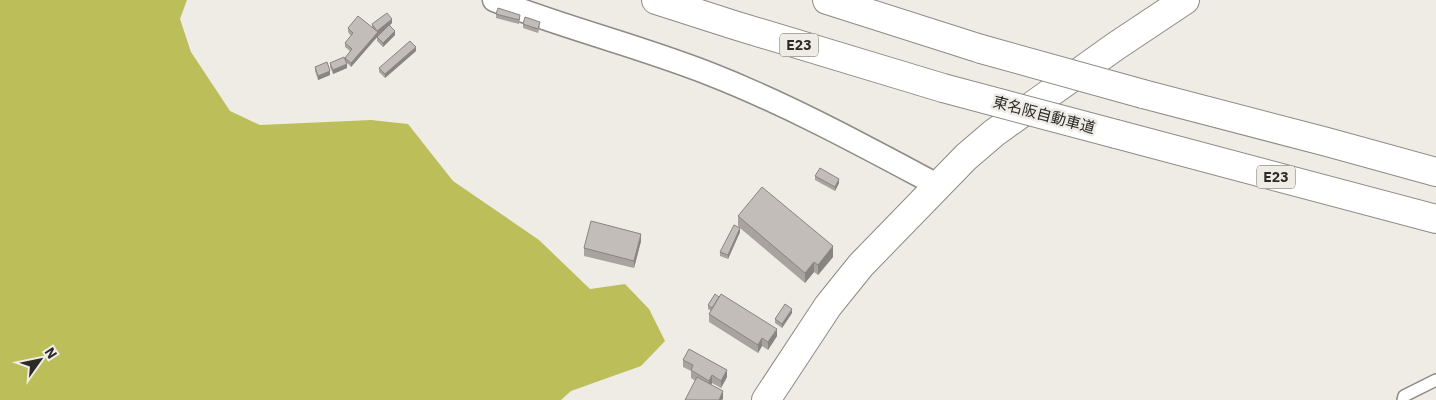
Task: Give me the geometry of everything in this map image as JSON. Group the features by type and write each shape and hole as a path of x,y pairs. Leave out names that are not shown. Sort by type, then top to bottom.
{"main road":[{"name":"東名阪自動車道","path":"656,0 943,88 1436,219"},
{"path":"827,0 981,50 1436,172"},
{"path":"766,400 828,306 861,265 966,157 994,133 1116,46 1185,0"},
{"path":"1327,142 1436,162"},
{"path":"1308,185 1436,229"}],"street":[{"path":"494,0 709,74 755,93 847,137 939,186"}],"lane":[{"path":"1403,400 1404,396 1436,380"}],"shaded area":[{"path":"0,0 187,0 180,19 191,52 230,111 260,125 371,120 408,124 453,181 539,240 590,289 625,284 649,309 665,341 641,366 571,391 561,400 0,400"}],"building":[{"path":"498,8 520,15 519,20 496,14"},
{"path":"387,13 392,19 377,31 372,24"},
{"path":"358,16 378,32 351,63 345,58 352,49 345,43 353,33 348,28"},
{"path":"525,17 540,22 538,29 523,24"},
{"path":"389,25 395,31 383,43 377,37"},
{"path":"410,41 416,47 385,74 379,68"},
{"path":"344,57 347,64 333,70 330,63"},
{"path":"327,62 330,71 318,76 315,67"},
{"path":"820,168 839,179 835,187 815,176"},
{"path":"762,187 833,246 818,265 814,262 805,273 738,216"},
{"path":"591,221 641,234 634,261 584,248"},
{"path":"734,225 740,228 728,255 720,252"},
{"path":"715,294 719,297 712,308 708,305"},
{"path":"721,294 777,329 768,342 762,338 758,345 709,314"},
{"path":"785,304 792,309 782,324 775,319"},
{"path":"689,349 727,370 721,381 712,375 709,381 691,370 693,365 683,360"},
{"path":"697,377 723,391 719,400 685,400"}]}
